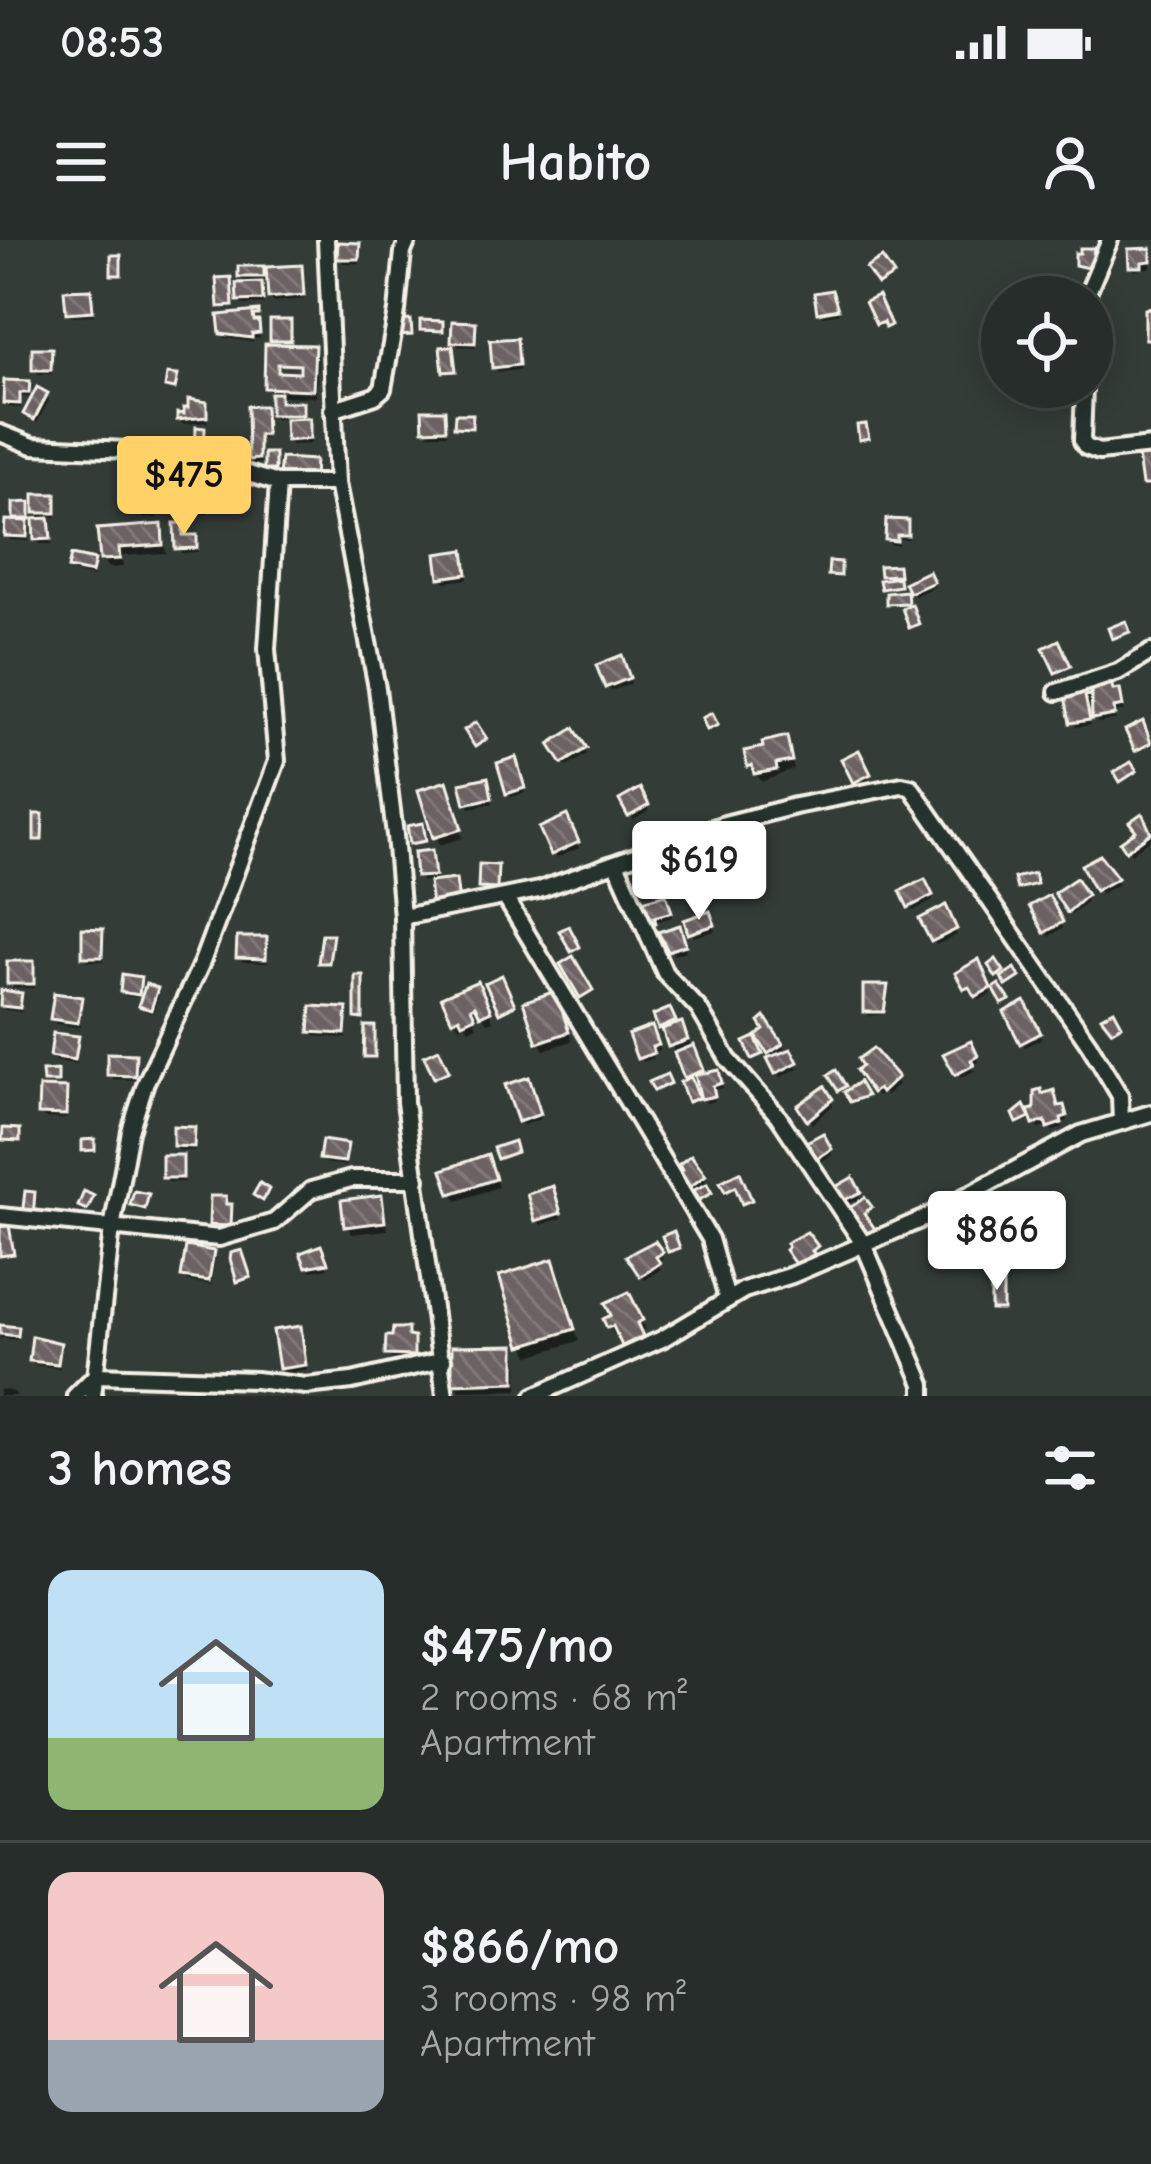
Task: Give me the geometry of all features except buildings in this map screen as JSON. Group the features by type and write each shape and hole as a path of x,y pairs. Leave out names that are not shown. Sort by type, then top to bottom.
{"street":[{"path":"326,240 337,483 377,688 402,917 405,1102 445,1396"},
{"path":"332,410 383,389 408,240"},
{"path":"1095,276 1110,240"},
{"path":"1083,408 1086,448 1099,452 1151,446"},
{"path":"0,433 33,446 176,452 278,483 337,483"},
{"path":"93,1396 112,1228 130,1131 146,1082 202,962 277,761 267,649 278,483"},
{"path":"1057,692 1118,671 1151,652"},
{"path":"402,917 506,899 617,865 700,832 795,806 894,785 910,787 1089,1044 1120,1096 1121,1122"},
{"path":"617,865 665,973 699,1009 728,1059 778,1116 864,1245 923,1384 923,1396"},
{"path":"506,899 710,1239 727,1299"},
{"path":"545,1394 662,1339 727,1299 925,1218 1068,1140 1151,1113"},
{"path":"0,1216 219,1238 274,1222 311,1190 351,1179 417,1179"},
{"path":"75,1396 96,1375 306,1386 352,1381 443,1360"}]}
